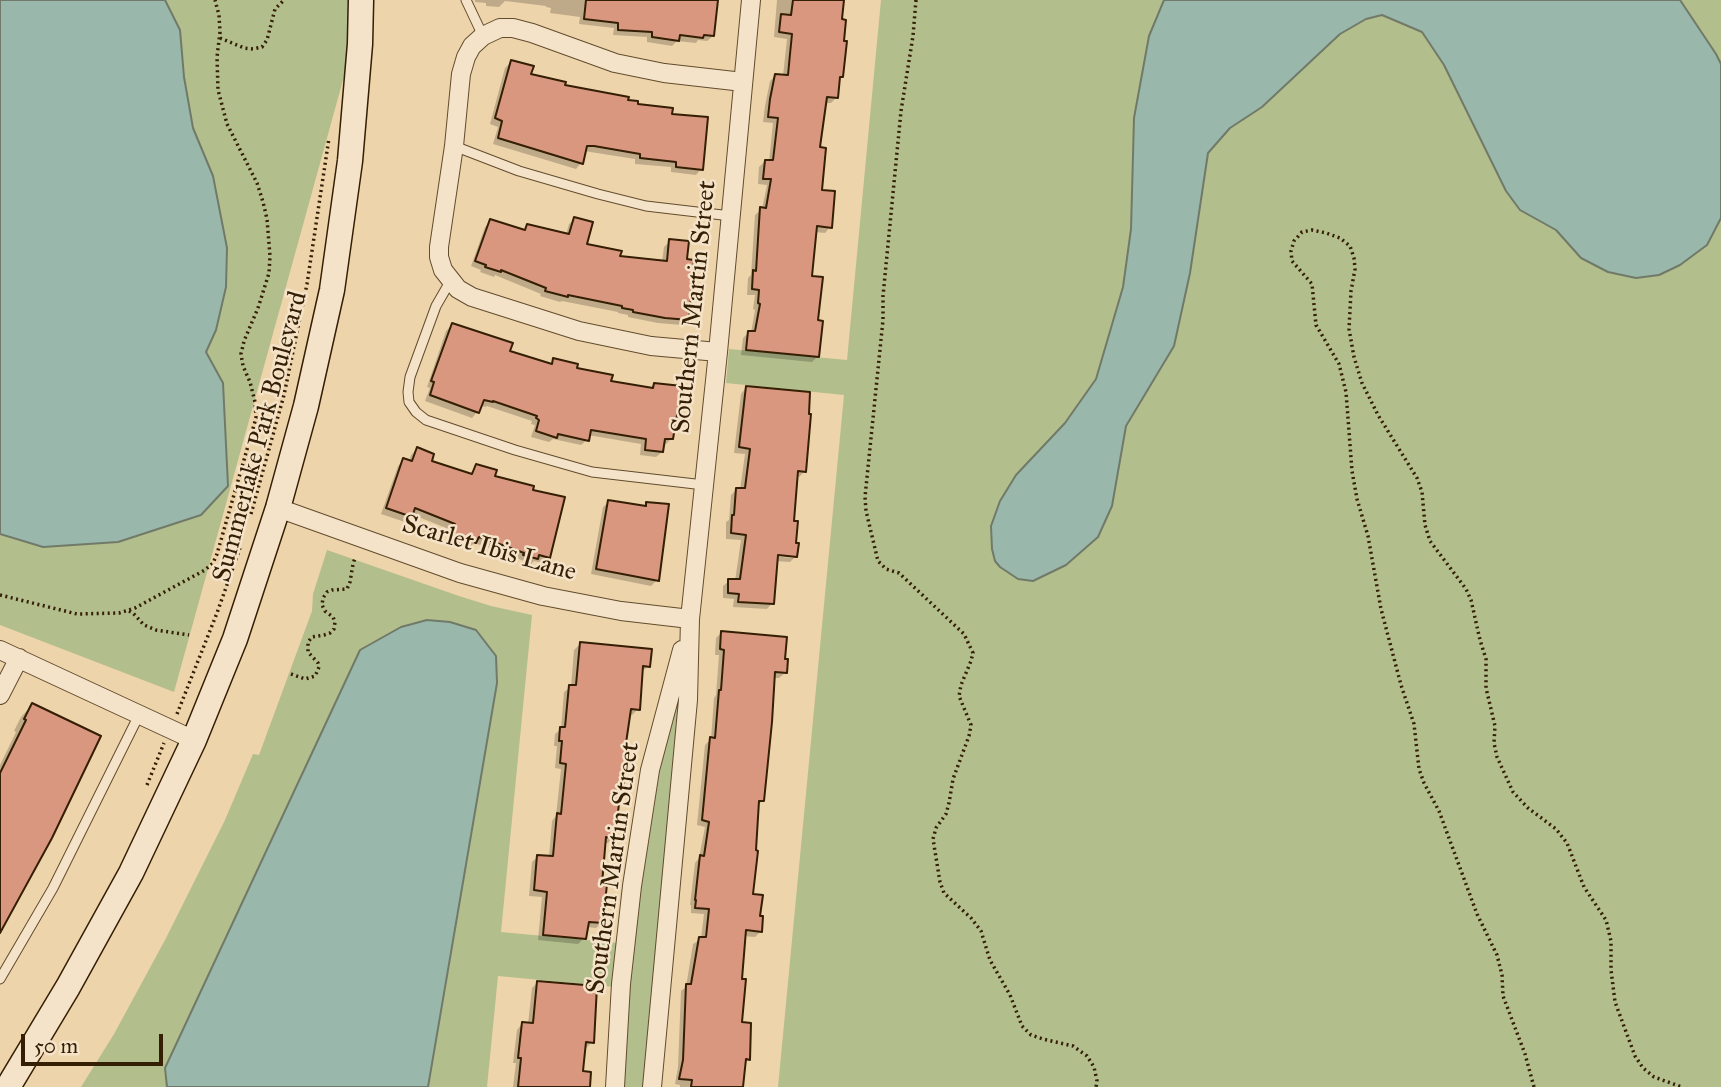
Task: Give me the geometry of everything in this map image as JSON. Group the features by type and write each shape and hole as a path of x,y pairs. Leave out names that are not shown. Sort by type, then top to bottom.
{"main road":[{"name":"Summerlake Park Boulevard","path":"8,1087 68,987 131,873 194,740 235,639 278,508 306,406 332,290 351,161 361,0"}],"street":[{"name":"Southern Martin Street","path":"652,1087 688,700 690,619 751,0"},
{"path":"718,352 651,346 579,331 472,297 457,289 443,270 439,257 461,74 472,46 484,36 500,28 513,28 615,63 664,73 743,82"},
{"name":"Scarlet Ibis Lane","path":"278,508 460,573 543,596 621,611 690,619"},
{"name":"Southern Martin Street","path":"615,1087 621,984 632,886 650,770 690,619"},
{"path":"0,650 194,740"},
{"path":"0,695 19,658"}],"lane":[{"path":"466,0 484,36"},
{"path":"454,146 519,170 598,194 646,206 731,216"},
{"path":"451,280 436,306 410,377 409,402 416,412 426,420 592,472 704,485"},
{"path":"0,979 53,888 139,715"}],"path":[{"path":"0,596 76,614 120,613 135,608 205,570 218,554 256,418 255,402 241,354 269,273 271,256 263,202 257,183 227,124 218,90 220,38 215,0"},
{"path":"220,38 244,48 262,47 267,40 275,9 285,0"},
{"path":"916,0 901,111 884,283 866,511 878,561 886,569 899,573 964,634 972,653 960,696 971,724 969,736 953,779 946,814 936,828 933,839 944,893 981,931 990,960 1010,995 1022,1026 1031,1035 1073,1046 1087,1056 1094,1067 1096,1087"},
{"path":"249,522 284,396 297,334 329,136"},
{"path":"1534,1087 1525,1054 1503,996 1497,955 1477,914 1419,769 1414,724 1381,609 1368,537 1357,499 1352,471 1346,392 1339,364 1316,325 1312,285 1292,261 1294,241 1302,232 1312,230 1340,237 1350,246 1355,269 1349,329 1354,357 1362,383 1378,415 1417,478 1430,541 1466,589 1471,600 1486,659 1486,688 1495,726 1497,757 1513,792 1528,808 1556,829 1567,843 1584,887 1606,920 1611,941 1615,1002 1635,1056 1643,1068 1654,1077 1682,1087"},
{"path":"178,712 218,613 240,548"},
{"path":"291,674 305,680 315,676 318,663 308,652 307,642 312,637 330,633 334,629 335,622 322,605 323,598 331,590 348,589 355,558"},
{"path":"127,611 133,613 144,625 156,630 189,635"}],"green space":[{"path":"0,0 352,0 348,62 174,692 0,625"},
{"path":"881,0 1721,0 1721,1087 778,1087 844,395 726,383 729,349 847,360"},
{"path":"327,550 459,596 532,615 501,932 619,943 615,987 498,976 487,1087 81,1087 114,1034 165,940 225,820 253,754 259,755 312,611 313,594"},
{"path":"678,695 681,695 645,1087 623,1087 630,975 643,864 664,744"}],"shaded area":[{"path":"0,0 165,0 180,30 184,77 193,128 213,176 227,248 226,287 216,330 206,352 223,383 228,486 201,515 118,542 43,547 0,534"},
{"path":"1164,0 1680,0 1721,64 1721,218 1707,245 1680,265 1659,275 1636,278 1608,272 1581,258 1556,230 1520,210 1506,191 1444,65 1422,32 1382,15 1366,19 1340,34 1262,107 1230,128 1208,153 1190,273 1174,346 1126,426 1112,506 1098,537 1066,565 1033,581 1018,579 995,561 991,526 1000,501 1016,475 1065,423 1096,379 1123,287 1131,229 1134,118 1149,36"},
{"path":"427,620 450,622 476,630 496,656 497,683 428,1087 167,1087 165,1068 360,650 401,627"}],"building":[{"path":"586,0 718,0 714,36 704,35 703,38 680,35 679,41 652,37 652,32 618,30 618,23 584,19"},
{"path":"793,0 844,0 842,19 846,20 844,41 847,41 843,77 840,77 838,98 827,97 820,147 826,148 822,190 835,191 832,228 817,226 812,276 823,277 818,320 823,321 819,357 746,350 748,331 755,331 760,304 759,290 752,289 753,270 756,271 760,207 766,208 771,179 763,179 765,160 773,160 778,118 768,117 770,99 775,74 788,75 792,34 779,32 781,14 791,15"},
{"path":"511,60 534,66 531,74 566,82 565,85 629,97 628,100 638,101 638,104 673,108 672,114 708,117 703,170 676,167 676,162 640,158 640,154 594,146 587,146 583,164 498,138 502,121 495,118"},
{"path":"574,217 593,222 587,244 622,251 620,256 667,261 669,239 689,241 687,259 694,260 689,320 633,312 622,306 545,291 546,288 475,261 490,219 525,230 527,224 569,234"},
{"path":"452,323 513,343 510,351 552,364 553,358 578,364 577,368 613,375 611,381 653,388 654,383 682,386 673,439 665,439 663,452 645,450 646,439 591,430 589,441 558,434 557,438 536,431 539,420 537,416 493,401 484,400 479,413 430,395 434,382 431,381"},
{"path":"746,386 810,392 806,472 798,471 794,521 798,521 797,557 778,555 774,604 738,602 739,594 728,593 728,579 740,579 746,535 731,533 736,488 745,488 750,449 739,447"},
{"path":"417,447 434,454 432,461 472,474 476,464 497,470 495,476 534,486 533,490 565,497 550,558 539,555 538,559 523,555 524,553 479,537 476,543 466,539 464,543 451,538 455,524 415,508 412,517 386,508 403,458 412,461"},
{"path":"608,500 646,506 646,502 669,504 659,581 596,569"},
{"path":"721,631 787,637 785,659 788,659 787,673 775,672 764,801 759,801 758,851 753,894 763,895 760,916 763,916 762,932 746,930 742,979 746,979 742,1022 751,1023 750,1060 746,1059 743,1087 691,1087 692,1080 679,1079 683,1060 686,984 691,984 699,937 706,937 709,909 695,908 695,900 700,855 704,856 709,822 702,820 710,737 715,738 721,690 724,650 720,649"},
{"path":"580,642 652,649 650,667 643,666 640,710 631,709 625,750 628,750 627,769 623,795 620,795 615,838 606,837 602,884 607,884 603,923 589,922 586,939 543,935 547,892 534,890 537,855 553,856 557,813 561,814 566,764 560,763 560,727 565,727 569,685 576,685"},
{"path":"32,703 101,736 52,838 0,933 0,773"},
{"path":"537,981 597,986 594,1043 586,1042 583,1071 591,1072 590,1087 518,1087 522,1022 533,1023"}]}
